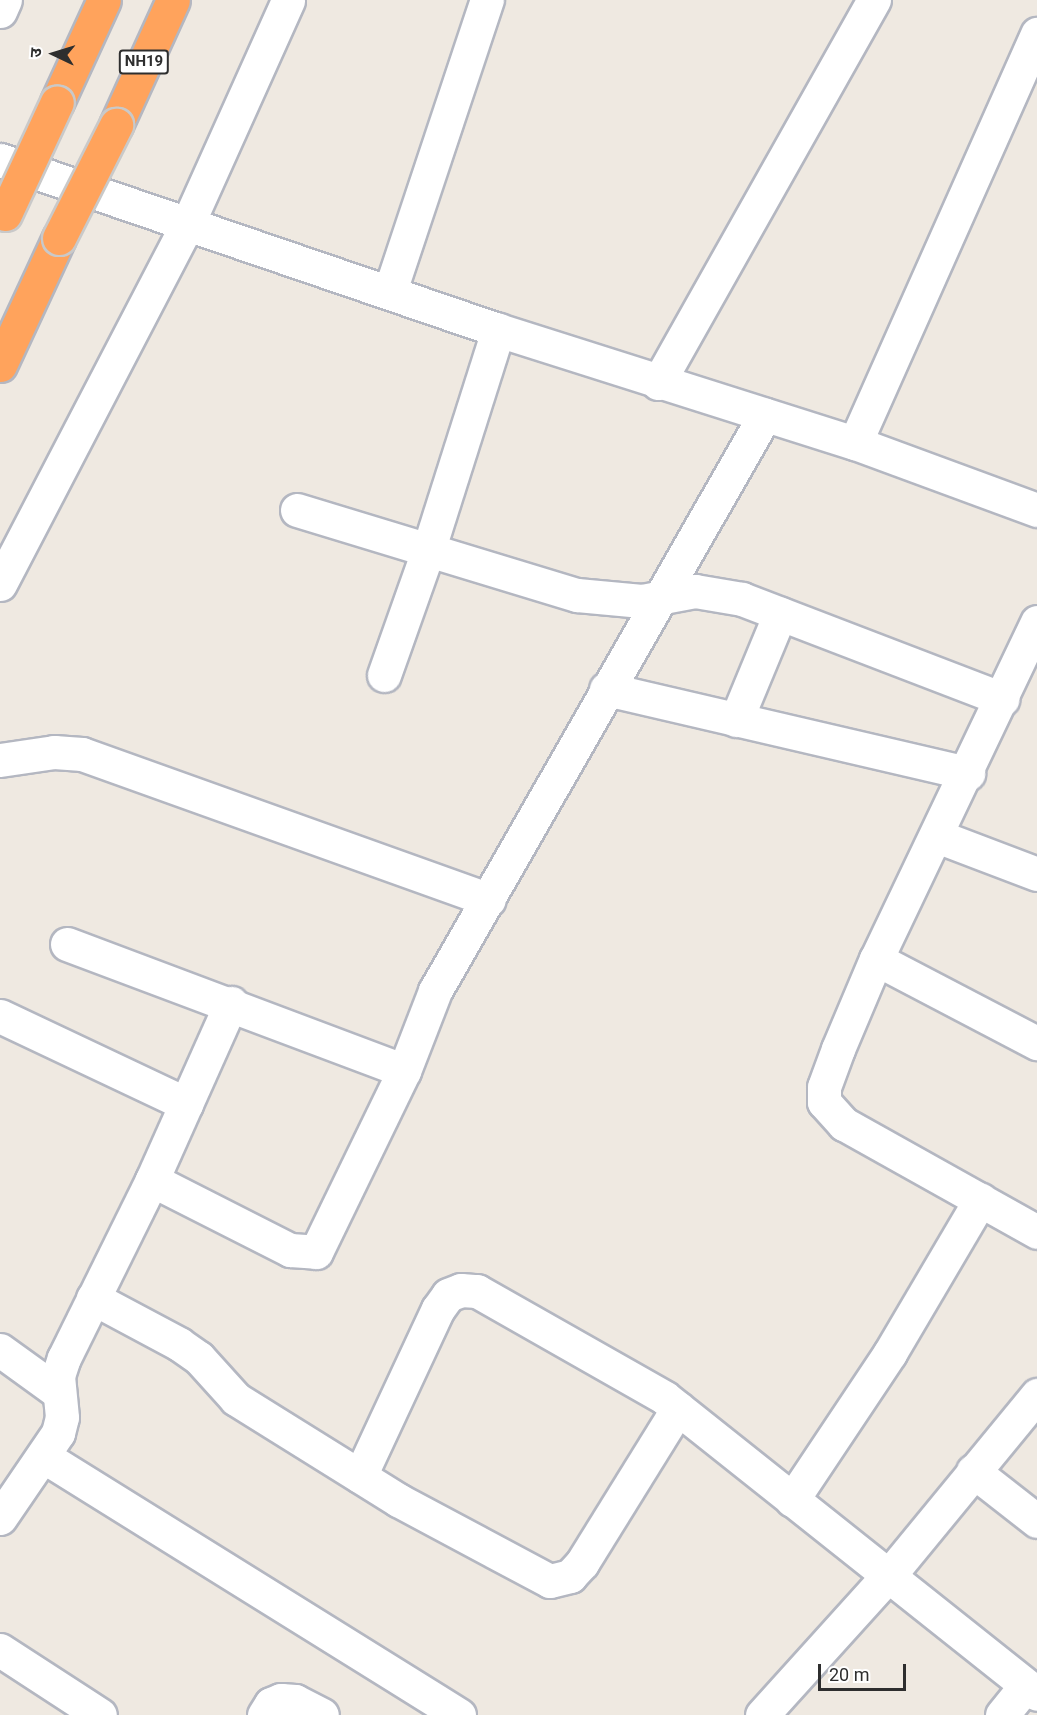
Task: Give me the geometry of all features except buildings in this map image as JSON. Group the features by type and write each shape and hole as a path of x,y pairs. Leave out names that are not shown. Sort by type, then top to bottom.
{"highway":[{"path":"2,219 104,0"},
{"name":"NH19","path":"0,365 173,0"}],"street":[{"path":"0,11 5,0"},
{"path":"0,584 188,223 288,0"},
{"path":"390,291 487,0"},
{"path":"658,382 874,0"},
{"path":"855,443 1037,34"},
{"path":"0,160 390,291 498,330 855,443 1037,510"},
{"path":"384,675 429,548 498,330"},
{"path":"152,1180 290,1250 316,1252 404,1071 435,991 489,900 606,689 664,595 765,415"},
{"path":"297,510 429,548 577,595 642,601 664,595 695,591 720,593 1002,699"},
{"path":"735,720 780,614"},
{"path":"1037,622 968,773 876,959 824,1087 824,1102 844,1124 1037,1232"},
{"path":"606,689 968,773"},
{"path":"0,760 54,752 82,754 489,900"},
{"path":"937,836 1037,874"},
{"path":"67,944 231,1003 404,1071"},
{"path":"876,959 1037,1043"},
{"path":"0,1518 58,1432 62,1417 58,1376 64,1358 152,1180 231,1003"},
{"path":"0,1016 186,1104"},
{"path":"792,1500 890,1353 980,1200"},
{"path":"360,1476 438,1309 448,1295 461,1290 477,1291 629,1374 678,1408 1031,1690 1002,1715"},
{"path":"93,1298 179,1344 198,1358 236,1399 398,1500 550,1581 570,1576 582,1563 678,1408"},
{"path":"0,1350 58,1392"},
{"path":"762,1715 887,1576 1037,1395"},
{"path":"43,1456 459,1715"},
{"path":"973,1472 1037,1521"},
{"path":"0,1650 100,1715"},
{"path":"264,1715 272,1704 281,1700 295,1701 322,1715"}]}
